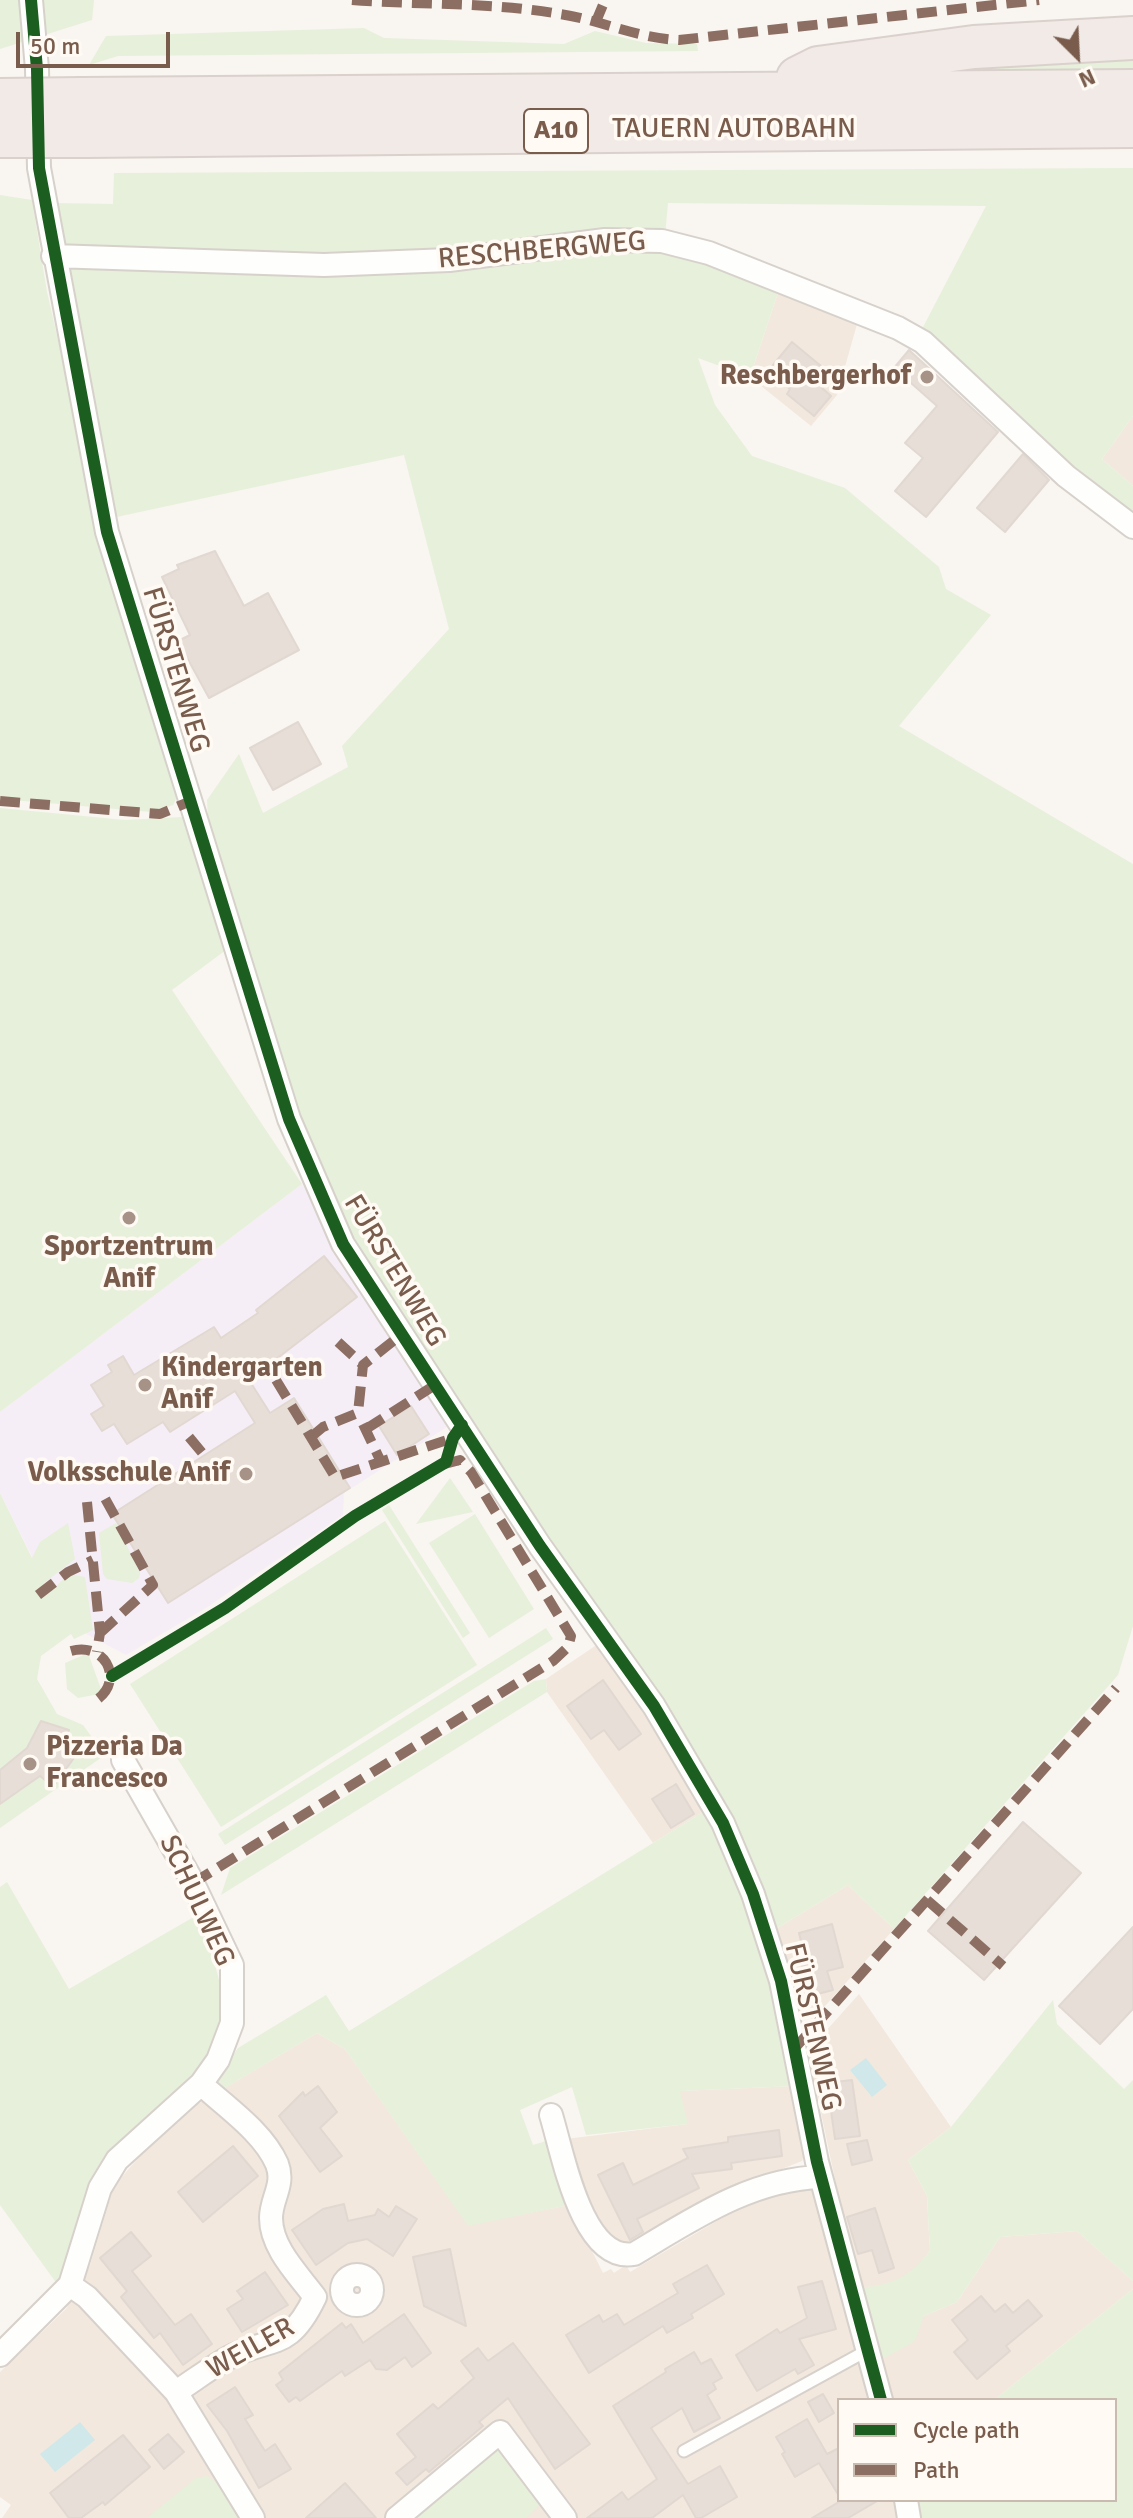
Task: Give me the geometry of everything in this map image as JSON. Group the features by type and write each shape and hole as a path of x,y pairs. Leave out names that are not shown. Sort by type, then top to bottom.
{"highway":[{"path":"766,94 818,68 974,47 1133,38"},
{"name":"TAUERN AUTOBAHN","path":"0,136 84,118 766,94 1133,91"},
{"name":"TAUERN AUTOBAHN","path":"0,100 84,118 1133,126"},
{"path":"1026,127 1069,146 1133,149"}],"street":[{"name":"FÜRSTENWEG","path":"31,0 37,69 39,168 107,532 289,1119 343,1244 540,1546 654,1706 723,1823 753,1894 781,1981 821,2177 880,2398"},
{"name":"RESCHBERGWEG","path":"53,256 324,265 449,260 605,240 662,241 709,253 898,328 923,342 1066,476 1133,527"},
{"name":"SCHULWEG","path":"0,2355 70,2285 100,2188 117,2160 201,2084 218,2060 232,2023 232,1965 191,1879 123,1760"},
{"name":"WEILER","path":"201,2084 264,2142 277,2165 281,2185 271,2214 273,2234 285,2258 315,2297"},
{"path":"551,2115 577,2201 602,2247 619,2256 634,2254 733,2198 787,2178 821,2177"},
{"path":"70,2285 87,2297 176,2392 253,2518"},
{"name":"WEILER","path":"315,2297 341,2293"},
{"name":"WEILER","path":"176,2392 231,2357 270,2345 302,2325 315,2297"},
{"path":"397,2518 500,2432 565,2518"}],"lane":[{"path":"684,2451 868,2350"}],"shaded area":[{"path":"780,287 859,317 837,395 811,426 750,377"},
{"path":"1133,416 1133,486 1102,459"},
{"path":"302,1184 450,1425 344,1493 343,1515 206,1608 126,1655 77,1629 50,1593 0,1493 0,1412"},
{"path":"601,1642 708,1809 653,1843 547,1692 546,1679"},
{"path":"848,1885 894,1929 825,2006 799,2020 771,1932"},
{"path":"859,1994 951,2127 908,2160 927,2196 930,2251 913,2272 888,2285 858,2288 808,2051"},
{"path":"317,2033 345,2049 468,2225 569,2205 603,2273 611,2269 614,2273 626,2265 630,2272 751,2201 802,2185 811,2189 819,2202 865,2365 924,2316 957,2302 1000,2237 1077,2231 1133,2281 1133,2289 997,2398 837,2398 837,2502 898,2502 901,2518 2,2518 11,2505 0,2497 0,2372 66,2309 90,2265 114,2186 171,2120"},
{"path":"795,2086 805,2152 802,2161 710,2197 630,2245 612,2244 586,2201 566,2139 687,2124 679,2091"}],"green space":[{"path":"0,0 94,0 92,20 0,49"},
{"path":"364,28 384,38 564,44 595,31 646,43 697,44 698,51 118,56 89,65 106,36"},
{"path":"1133,46 1133,69 915,70"},
{"path":"1133,168 1133,416 1102,459 1133,486 1133,516 1078,472 976,375 921,331 986,206 668,203 665,236 345,260 63,246 54,203 113,204 114,173"},
{"path":"0,195 32,200 47,292 100,523 181,789 173,805 152,812 0,799"},
{"path":"666,248 780,287 750,377 698,358 715,405 752,456 845,488 939,567 946,589 991,615 899,726 1133,864 1133,1626 1118,1675 894,1929 848,1885 771,1932 749,1869 343,1228 311,1158 209,839 207,800 239,754 263,813 348,767 342,746 449,629 404,455 112,518 68,269 84,263"},
{"path":"0,808 125,820 183,817 196,832 230,947 172,990 302,1184 0,1412"},
{"path":"450,1478 473,1512 416,1524"},
{"path":"0,1493 32,1558 40,1542 68,1523 75,1559 44,1583 50,1592 69,1574 85,1577 93,1630 74,1639 71,1634 41,1656 37,1679 57,1714 83,1725 105,1755 0,1828"},
{"path":"389,1505 470,1633 463,1638 382,1510"},
{"path":"475,1514 534,1609 489,1638 429,1543"},
{"path":"385,1521 477,1665 221,1827 130,1684"},
{"path":"116,1523 140,1573 132,1583 107,1579 103,1574 99,1533"},
{"path":"546,1628 553,1639 225,1845 218,1834"},
{"path":"88,1653 101,1689 99,1694 78,1698 67,1689 65,1663"},
{"path":"546,1679 547,1692 221,1895 230,1868 534,1681"},
{"path":"708,1809 738,1881 770,1975 795,2086 680,2091 688,2124 586,2135 572,2087 520,2110 533,2145 549,2140 569,2205 468,2226 345,2049 317,2033 220,2091 216,2079 238,2048 326,1995 349,2031"},
{"path":"7,1882 69,1989 192,1918 204,1926 223,1994 217,2041 193,2081 117,2148 60,2288 0,2205 0,1887"},
{"path":"1053,2000 1057,2024 1124,2089 1133,2080 1133,2281 1077,2231 1000,2237 957,2302 924,2316 915,2341 879,2361 858,2288 881,2284 907,2274 930,2251 927,2196 908,2160 951,2127"},
{"path":"1133,2289 1133,2518 918,2518 914,2502 1117,2502 1117,2398 997,2398"},
{"path":"496,2451 507,2454 543,2502 526,2518 414,2518 478,2459"},
{"path":"207,2476 224,2487 242,2518 147,2518 196,2478"}],"water":[{"path":"866,2058 887,2085 872,2097 850,2070"},
{"path":"80,2422 95,2440 55,2472 40,2454"}],"building":[{"path":"792,342 833,376 822,388 831,396 814,416 787,394 790,389 768,371"},
{"path":"909,350 998,432 926,517 895,491 923,458 905,443 937,406 894,368"},
{"path":"1023,454 1049,480 1005,532 977,508"},
{"path":"215,551 244,606 268,593 299,650 209,698 178,641 190,635 162,577 179,569 177,565"},
{"path":"298,722 321,764 273,790 250,748"},
{"path":"324,1256 357,1297 249,1380 270,1413 294,1398 350,1488 168,1603 112,1514 255,1423 235,1391 170,1432 163,1422 127,1444 114,1424 102,1431 91,1414 104,1406 91,1385 112,1372 108,1365 123,1356 134,1375 214,1327 221,1338 258,1313 256,1310"},
{"path":"411,1406 429,1434 397,1455 379,1426"},
{"path":"603,1680 641,1734 619,1750 604,1730 591,1739 567,1706"},
{"name":"Pizzeria Da Francesco","path":"41,1721 69,1730 64,1744 79,1751 53,1787 40,1776 0,1804 0,1770 27,1748"},
{"path":"676,1784 694,1814 671,1828 652,1799"},
{"path":"1023,1822 1081,1873 984,1980 928,1931"},
{"path":"832,1924 843,1967 827,1971 833,1990 810,1996 802,1966 807,1965 799,1933"},
{"path":"1133,1927 1133,2009 1100,2044 1059,2006"},
{"path":"852,2080 860,2136 835,2139 827,2083"},
{"path":"318,2086 337,2112 320,2128 342,2156 320,2172 279,2116 303,2092 305,2096"},
{"path":"779,2130 782,2156 731,2163 732,2169 692,2174 699,2188 637,2219 643,2232 630,2240 598,2175 623,2163 633,2185 688,2158 683,2149 728,2142 728,2137"},
{"path":"867,2140 872,2160 852,2165 847,2144"},
{"path":"233,2146 258,2176 203,2222 178,2192"},
{"path":"344,2204 348,2221 375,2215 378,2209 389,2217 396,2206 417,2219 393,2256 367,2239 348,2243 316,2265 292,2230 323,2209"},
{"path":"875,2208 894,2268 879,2273 872,2250 858,2254 847,2217"},
{"path":"131,2232 151,2256 132,2271 175,2325 191,2314 212,2344 183,2365 160,2333 154,2338 121,2297 127,2291 100,2258"},
{"path":"450,2249 466,2326 424,2306 413,2257"},
{"path":"707,2265 724,2294 691,2314 693,2318 667,2333 663,2326 589,2373 566,2335 599,2315 603,2322 617,2314 624,2325 678,2293 673,2284"},
{"path":"265,2272 288,2305 242,2332 227,2309 243,2299 237,2291"},
{"path":"822,2281 836,2329 799,2339 814,2365 798,2374 795,2369 757,2391 736,2355 777,2329 780,2333 807,2318 798,2287"},
{"path":"981,2296 995,2312 1005,2304 1013,2313 1028,2300 1042,2316 1006,2346 1010,2351 977,2379 954,2352 968,2340 952,2320"},
{"path":"404,2314 431,2353 412,2367 405,2357 387,2370 376,2369 370,2360 345,2376 342,2371 300,2401 296,2397 289,2402 276,2385 283,2380 279,2373 342,2323 346,2328 351,2324 363,2343"},
{"path":"513,2343 590,2444 555,2469 508,2398 479,2422 483,2426 429,2472 426,2469 407,2485 396,2473 416,2457 397,2434 433,2404 438,2409 474,2378 461,2361 478,2348 488,2361"},
{"path":"694,2352 701,2364 711,2359 722,2378 713,2383 716,2389 707,2395 720,2418 694,2432 682,2408 651,2428 688,2484 720,2466 737,2497 701,2518 696,2518 683,2495 652,2518 587,2518 622,2492 628,2500 657,2479 613,2406"},
{"path":"235,2387 253,2415 245,2419 265,2451 275,2444 291,2469 259,2488 227,2431 207,2405"},
{"path":"823,2394 834,2413 819,2422 808,2402"},
{"path":"807,2419 827,2454 837,2449 837,2493 819,2463 795,2477 776,2437"},
{"path":"168,2434 184,2452 164,2469 149,2450"},
{"path":"123,2435 150,2467 105,2505 103,2502 81,2518 69,2518 50,2493"},
{"path":"345,2483 376,2518 306,2518"},
{"path":"839,2502 876,2502 848,2518 812,2518"}],"marked path":[{"path":"352,0 534,10 679,40 1039,0"},
{"path":"595,24 605,0"},
{"path":"0,801 160,814 191,801"},
{"path":"311,1437 323,1427 358,1413 363,1365 402,1334"},
{"path":"338,1342 363,1365"},
{"path":"276,1380 335,1477 453,1438"},
{"path":"366,1429 435,1385"},
{"path":"363,1424 382,1464"},
{"path":"189,1437 204,1455"},
{"path":"193,1883 553,1661 568,1647 571,1636 471,1472 460,1460 441,1465"},
{"path":"100,1633 153,1585 102,1493"},
{"path":"87,1502 100,1633 97,1652"},
{"path":"38,1595 68,1572 93,1560"},
{"path":"71,1651 94,1652 108,1666 109,1685 93,1702"},
{"path":"795,2048 1116,1688"},
{"path":"927,1900 1003,1966"}],"cycle path":[{"path":"31,0 37,69 39,168 107,532 289,1119 343,1244 540,1546 654,1706 723,1823 753,1894 781,1981 817,2162 880,2398"},
{"path":"112,1676 225,1608 355,1516 446,1462 453,1438 462,1425"}],"place":[{"name":"Reschbergerhof","path":"927,377"},
{"name":"Sportzentrum Anif","path":"129,1218"},
{"name":"Kindergarten Anif","path":"145,1385"},
{"name":"Volksschule Anif","path":"246,1474"},
{"name":"Pizzeria Da Francesco","path":"30,1764"}]}
